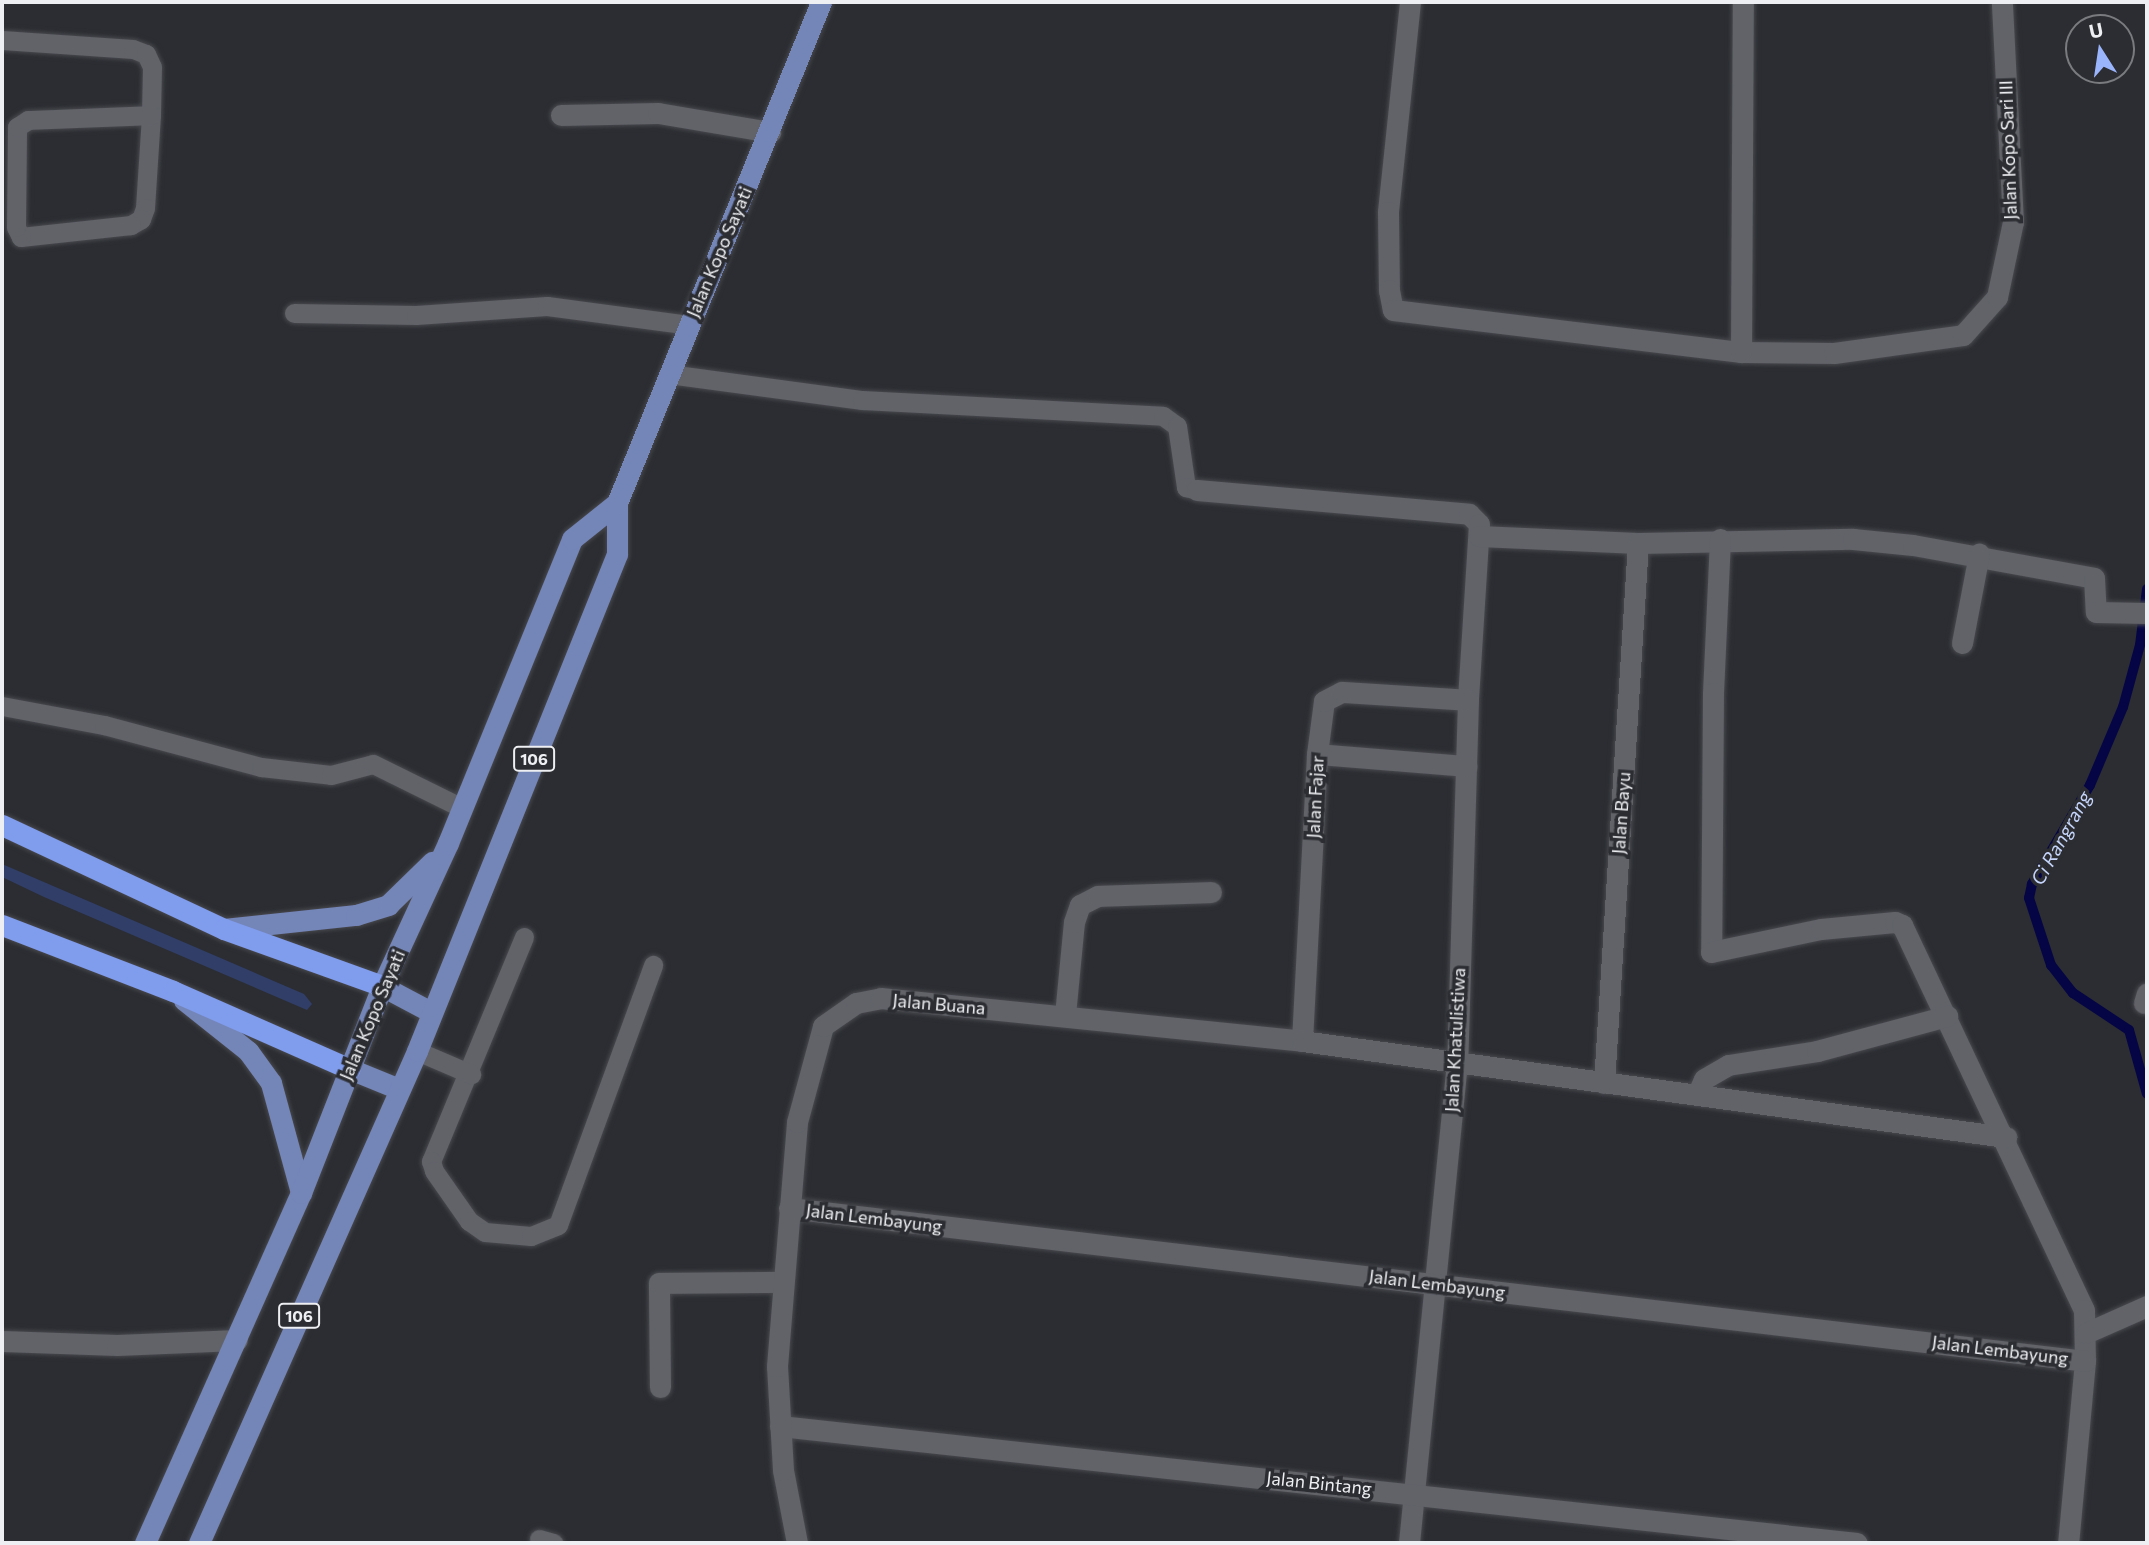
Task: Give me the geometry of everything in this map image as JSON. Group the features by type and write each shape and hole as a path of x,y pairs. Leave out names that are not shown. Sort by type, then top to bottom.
{"highway":[{"path":"2,825 224,929 382,986"},
{"path":"2,925 173,991 349,1069"}],"main road":[{"name":"Jalan Kopo Sayati","path":"199,1543 417,1051 617,554 617,503 821,2"},
{"name":"Jalan Kopo Sayati","path":"145,1543 301,1193 382,986 449,843 572,539 617,503"},
{"path":"224,929 356,915 388,905 449,843"},
{"path":"382,986 431,1012"},
{"path":"173,991 248,1051 271,1083 301,1193"},
{"path":"349,1069 399,1089"}],"street":[{"path":"1410,2 1388,212 1389,290 1393,310 1741,352 1742,2"},
{"name":"Jalan Kopo Sari III","path":"1741,352 1834,354 1963,335 1997,297 2013,222 2002,2"},
{"path":"561,115 658,113 769,132"},
{"path":"1197,490 1469,514 1478,520 1479,536 1638,543 1720,539 1853,539 1979,554 2094,578 2096,612 2141,613"},
{"name":"Jalan Khatulistiwa","path":"1409,1543 1457,1062 1468,700 1479,536"},
{"path":"1720,539 1713,693 1711,952 1821,929 1899,923 2006,1137 2078,1291 2086,1333 2085,1361 2068,1543"},
{"name":"Jalan Bayu","path":"1604,1083 1638,543"},
{"path":"1962,643 1979,554"},
{"name":"Jalan Fajar","path":"1302,1041 1317,754 1324,701 1331,695 1468,700"},
{"path":"1317,754 1467,766"},
{"path":"1065,1015 1074,922 1080,905 1098,896 1211,892"},
{"name":"Jalan Buana","path":"797,1543 780,1426 777,1366 797,1122 815,1045 823,1026 856,1003 881,999 1065,1015 1302,1041 2006,1137"},
{"path":"1697,1095 1704,1079 1728,1065 1816,1051 1947,1016"},
{"name":"Jalan Lembayung","path":"789,1208 2085,1361"},
{"path":"660,1387 659,1283 782,1282"},
{"path":"2086,1333 2147,1306"},
{"path":"2,1340 181,1345 237,1340"},
{"name":"Jalan Bintang","path":"780,1426 1857,1543"}],"lane":[{"path":"2,40 141,51 152,67 151,116 141,219 131,225 30,238 18,234 17,127 28,120 151,116"},
{"path":"294,313 405,315 547,306 689,325"},
{"path":"669,374 862,400 1163,416 1177,426 1186,488 1197,490"},
{"path":"2,706 104,725 261,767 331,775 373,764 462,808"},
{"path":"524,937 471,1074 434,1150 433,1171 476,1228 531,1236 558,1225 653,965"},
{"path":"417,1051 471,1074"}],"shaded area":[{"path":"2,864 304,994 312,1004 307,1010 44,897 2,877"}],"waterway":[{"name":"Ci Rangrang","path":"2147,589 2140,645 2123,707 2090,785 2032,884 2029,898 2051,965 2073,993 2129,1030 2147,1094"}]}
